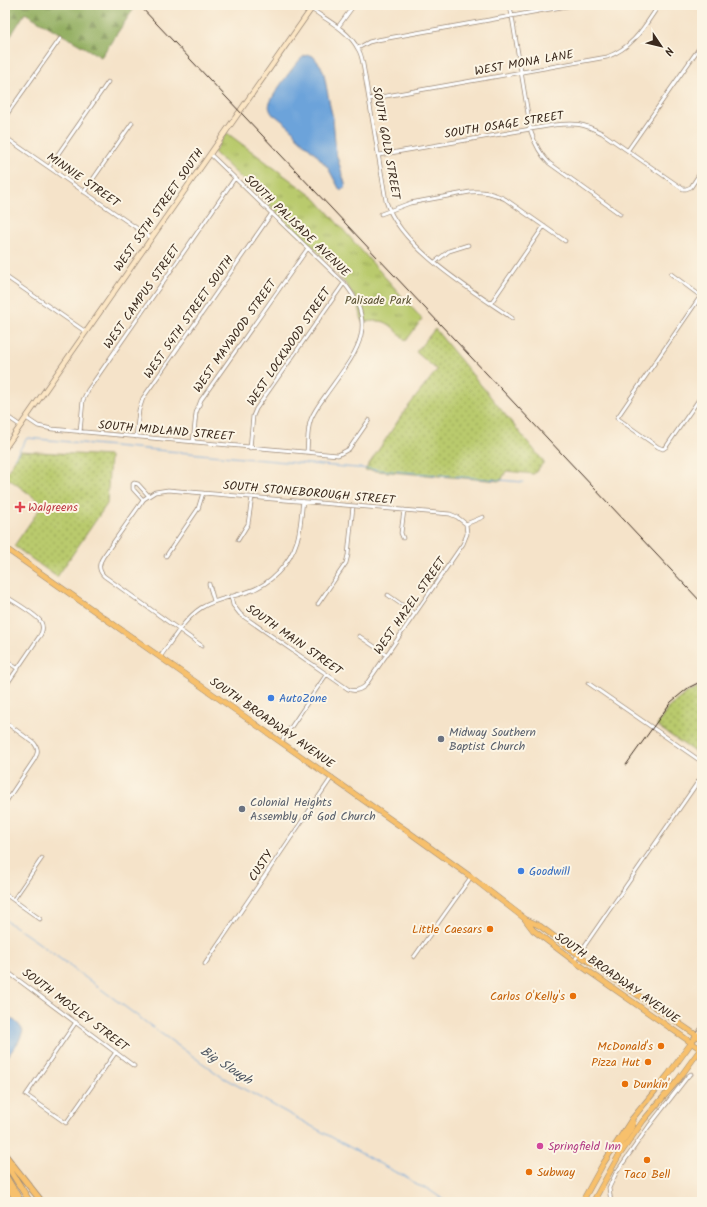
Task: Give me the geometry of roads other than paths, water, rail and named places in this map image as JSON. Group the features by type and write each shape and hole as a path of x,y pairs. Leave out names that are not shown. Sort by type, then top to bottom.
{"highway":[{"path":"5,1155 42,1202"},
{"path":"5,1162 30,1202"},
{"path":"5,1175 21,1202"},
{"path":"5,1182 18,1202"}],"main road":[{"name":"SOUTH BROADWAY AVENUE","path":"5,548 332,777 524,918 540,926 579,955 702,1039"},
{"name":"SOUTH BROADWAY AVENUE","path":"524,918 533,930 574,962 702,1049"},
{"path":"583,1202 603,1164 632,1119 697,1035"},
{"path":"593,1202 618,1157 643,1121 702,1049"},
{"path":"643,1121 640,1115 656,1093 660,1084"},
{"path":"618,1157 618,1148 633,1126 632,1119"}],"street":[{"path":"338,28 354,5"},
{"path":"510,5 531,129 535,144 541,155 548,163 620,214"},
{"path":"358,48 379,39 573,5"},
{"name":"WEST MONA LANE","path":"369,99 604,58 628,46 636,38 659,5"},
{"name":"SOUTH GOLD STREET","path":"312,7 347,34 358,48 363,64 389,210 396,223 408,237 435,262 512,318"},
{"name":"WEST 55TH STREET SOUTH","path":"5,448 312,7"},
{"path":"5,117 60,39"},
{"path":"628,150 702,44"},
{"path":"49,167 108,82"},
{"path":"84,192 132,123"},
{"name":"SOUTH OSAGE STREET","path":"379,155 531,129 568,124 583,124 628,150 670,180 686,189 691,187 702,170"},
{"name":"MINNIE STREET","path":"5,137 151,238"},
{"name":"SOUTH PALISADE AVENUE","path":"210,154 344,282 359,306 362,318 361,335 356,350 311,418 307,452"},
{"name":"WEST CAMPUS STREET","path":"80,432 83,400 88,390 236,178"},
{"path":"381,214 410,203 470,192 484,192 496,194 506,199 565,241"},
{"name":"WEST 54TH STREET SOUTH","path":"136,437 139,410 143,398 272,213"},
{"path":"491,303 544,226"},
{"path":"435,262 449,251 468,245"},
{"name":"WEST MAYWOOD STREET","path":"193,442 196,412 202,400 308,248"},
{"path":"671,274 702,296 617,418 663,449 666,447 702,395"},
{"path":"5,276 86,332"},
{"name":"WEST LOCKWOOD STREET","path":"250,448 253,416 256,409 344,282"},
{"path":"5,415 21,426"},
{"name":"SOUTH MIDLAND STREET","path":"26,418 44,428 338,455 344,453 353,443 369,420"},
{"path":"143,500 133,489 134,484 138,484 148,496 143,500 101,560 100,571 104,576 202,646"},
{"name":"SOUTH STONEBOROUGH STREET","path":"148,496 155,492 168,490 203,492 450,514 457,516 466,524"},
{"path":"166,556 198,509 203,492"},
{"path":"238,540 248,524 252,497"},
{"path":"160,657 194,613 214,601 247,592 260,587 272,579 291,554 297,540 302,501"},
{"path":"318,604 346,562 353,506"},
{"path":"404,510 401,533 404,538"},
{"path":"466,524 482,517"},
{"name":"WEST HAZEL STREET","path":"356,691 365,686 463,544 467,534 466,524"},
{"path":"209,584 214,601"},
{"path":"388,594 416,614"},
{"path":"5,596 37,618 43,627 40,638 5,687"},
{"name":"SOUTH MAIN STREET","path":"231,596 236,610 326,675 351,690 356,691"},
{"path":"359,636 387,655"},
{"path":"5,660 18,669"},
{"path":"281,742 326,675"},
{"path":"588,683 702,762"},
{"path":"5,722 34,743 38,749 34,760 5,803"},
{"path":"574,962 702,776"},
{"name":"CUSTY","path":"205,964 332,777"},
{"path":"14,899 42,858"},
{"path":"414,957 470,877"},
{"path":"5,894 40,919"},
{"name":"SOUTH MOSLEY STREET","path":"5,970 134,1066"},
{"path":"76,1022 26,1095 66,1123 116,1052"},
{"path":"697,1035 702,1029"},
{"path":"611,1202 609,1193 616,1173 674,1093 691,1074"},
{"path":"643,1121 649,1126"}],"water":[{"path":"309,55 313,56 321,66 324,74 333,118 336,153 346,187 340,190 328,168 315,153 296,136 292,129 273,115 269,108 269,104 275,93 290,71 303,57"},
{"path":"5,1015 16,1022 23,1031 19,1041 5,1060"}],"waterway":[{"path":"14,459 27,438 523,482"},
{"name":"Big Slough","path":"5,920 222,1077 395,1172 405,1176 417,1185 428,1189 441,1198 453,1202"}],"railway":[{"path":"139,5 702,603"},
{"path":"626,765 671,702 688,688 702,681"}],"place":[{"name":"Walgreens","path":"20,507"},
{"name":"AutoZone","path":"271,698"},
{"name":"Midway Southern Baptist Church","path":"441,739"},
{"name":"Colonial Heights Assembly of God Church","path":"242,809"},
{"name":"Goodwill","path":"521,871"},
{"name":"Little Caesars","path":"490,929"},
{"name":"Carlos O'Kelly's","path":"573,996"},
{"name":"McDonald's","path":"661,1046"},
{"name":"Pizza Hut","path":"648,1062"},
{"name":"Dunkin'","path":"625,1084"},
{"name":"Springfield Inn","path":"540,1146"},
{"name":"Taco Bell","path":"647,1160"},
{"name":"Subway","path":"529,1172"}],"park label":[{"name":"Palisade Park","path":"378,300"}]}
